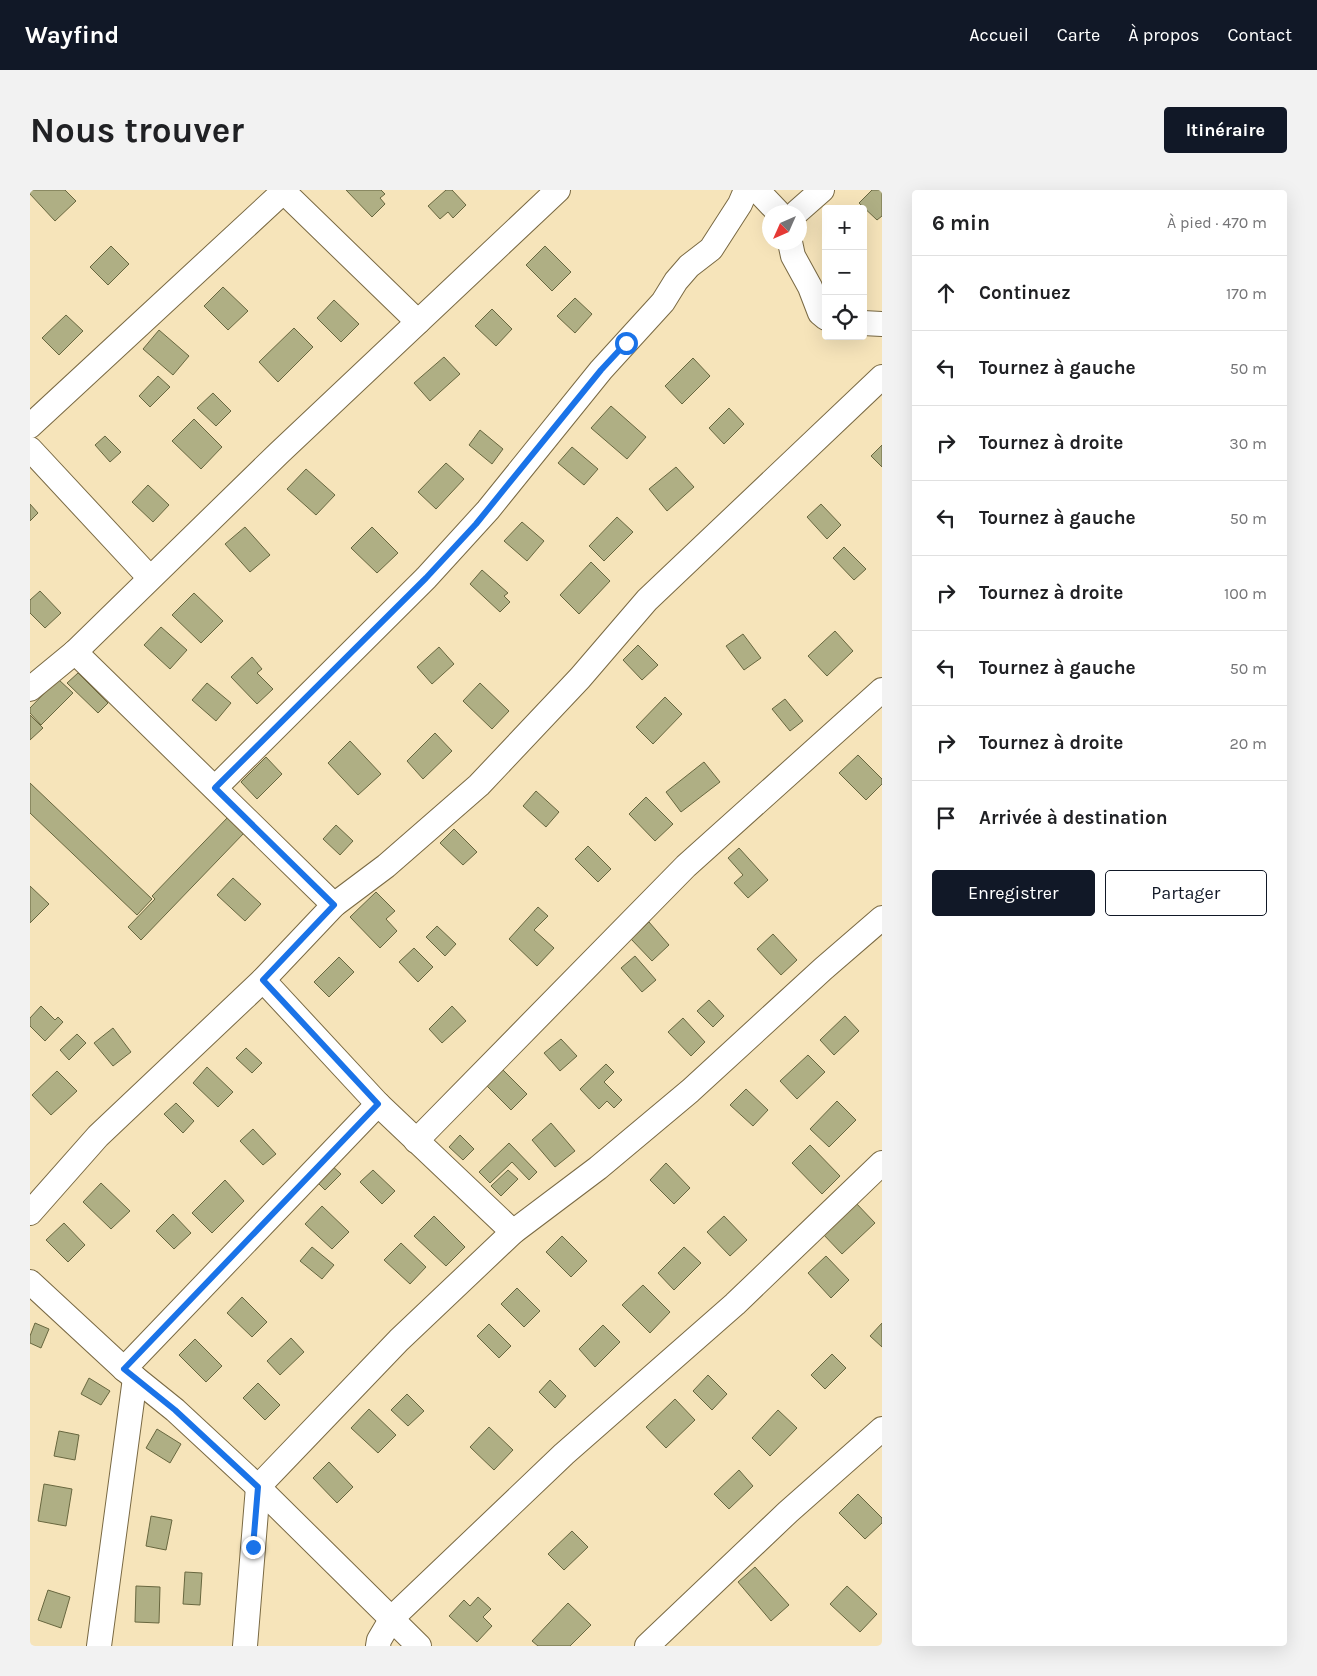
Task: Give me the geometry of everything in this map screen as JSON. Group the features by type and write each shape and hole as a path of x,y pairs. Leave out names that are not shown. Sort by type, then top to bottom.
{"street":[{"path":"30,426 283,190 418,322"},
{"path":"30,690 75,652 150,578 558,190"},
{"path":"215,788 426,578 488,510 601,370 663,302 676,281 689,266 711,249 740,204 746,190"},
{"path":"757,190 771,205"},
{"path":"805,205 822,190"},
{"path":"792,250 822,315"},
{"path":"867,323 882,324"},
{"path":"30,1213 98,1136 263,980 334,905 386,866 479,785 580,678 647,600 882,377"},
{"path":"30,449 150,578"},
{"path":"75,652 334,905"},
{"path":"416,1141 686,866 882,690"},
{"path":"245,1646 258,1487 399,1340 513,1232 598,1168 690,1091 823,969 882,918"},
{"path":"263,980 378,1104 513,1232"},
{"path":"99,1646 130,1373 378,1104"},
{"path":"378,1646 379,1640 392,1618 564,1454 734,1304 882,1163"},
{"path":"30,1282 130,1373 175,1410 258,1487 419,1646"},
{"path":"648,1646 788,1512 882,1429"}],"building":[{"path":"30,190 65,190 76,201 55,221 30,194"},
{"path":"346,190 381,190 385,194 380,198 385,204 372,217"},
{"path":"446,190 452,190 466,205 453,218 448,212 440,219 428,206"},
{"path":"872,190 882,190 882,216 877,220 867,211 867,205 859,203"},
{"path":"111,246 129,264 108,285 90,267"},
{"path":"545,246 571,272 552,291 526,265"},
{"path":"223,287 248,311 228,330 204,306"},
{"path":"575,298 592,314 575,333 557,316"},
{"path":"334,300 359,324 341,342 317,318"},
{"path":"492,309 512,329 496,346 475,326"},
{"path":"66,315 83,331 59,355 42,338"},
{"path":"294,328 313,347 278,382 259,362"},
{"path":"159,330 189,356 173,375 143,349"},
{"path":"444,357 460,374 430,401 414,383"},
{"path":"693,358 710,376 682,404 665,386"},
{"path":"158,376 170,387 150,407 139,396"},
{"path":"213,393 231,411 216,426 197,408"},
{"path":"611,406 646,437 627,459 591,428"},
{"path":"729,408 744,424 724,444 709,428"},
{"path":"194,419 222,447 201,469 172,441"},
{"path":"480,430 503,449 492,464 469,445"},
{"path":"105,436 121,452 110,462 95,445"},
{"path":"882,445 882,467 871,456"},
{"path":"572,447 598,469 584,485 558,463"},
{"path":"446,463 464,479 436,509 418,492"},
{"path":"676,467 694,487 667,511 649,489"},
{"path":"306,469 335,495 316,515 287,489"},
{"path":"148,485 169,505 153,522 132,502"},
{"path":"30,504 38,513 30,521"},
{"path":"821,504 841,525 827,539 807,517"},
{"path":"617,517 633,532 604,561 589,546"},
{"path":"522,522 544,541 527,561 504,541"},
{"path":"245,527 270,555 250,572 225,544"},
{"path":"372,527 398,553 377,573 351,548"},
{"path":"844,547 866,569 854,580 833,558"},
{"path":"591,562 610,581 579,614 560,595"},
{"path":"482,570 508,593 504,596 510,602 500,612 470,584"},
{"path":"40,591 61,613 45,628 30,613 30,600"},
{"path":"194,593 223,621 201,643 172,615"},
{"path":"161,627 187,650 170,669 144,645"},
{"path":"835,631 853,651 827,676 808,656"},
{"path":"743,634 761,658 744,670 726,646"},
{"path":"638,645 658,665 642,680 623,660"},
{"path":"439,647 454,664 432,684 417,667"},
{"path":"252,657 262,669 257,673 273,689 257,704 231,677"},
{"path":"78,673 108,703 98,713 67,683"},
{"path":"58,679 73,693 41,725 30,713 30,708"},
{"path":"207,683 231,703 216,721 192,700"},
{"path":"480,683 509,711 492,729 463,701"},
{"path":"665,697 682,714 653,744 636,727"},
{"path":"785,699 803,721 790,731 772,709"},
{"path":"30,715 43,728 30,740"},
{"path":"435,733 452,751 423,779 407,761"},
{"path":"350,741 381,774 358,795 328,763"},
{"path":"858,755 882,779 882,784 866,800 839,773"},
{"path":"266,757 282,774 257,799 241,782"},
{"path":"704,762 720,782 681,812 666,792"},
{"path":"30,783 152,899 137,915 30,813"},
{"path":"536,791 559,812 546,827 523,806"},
{"path":"646,797 673,824 655,841 629,814"},
{"path":"229,816 245,832 141,940 128,927 155,899 152,896"},
{"path":"336,825 353,841 340,855 323,839"},
{"path":"454,829 477,852 463,865 440,843"},
{"path":"588,846 611,869 598,882 575,859"},
{"path":"739,848 768,880 748,898 734,883 743,875 728,858"},
{"path":"233,878 261,904 245,921 217,895"},
{"path":"30,886 49,904 30,923"},
{"path":"376,892 395,911 386,919 397,931 380,948 350,917"},
{"path":"538,907 548,916 534,930 554,948 537,966 509,939"},
{"path":"649,922 669,945 652,961 631,939"},
{"path":"437,926 456,944 445,956 426,937"},
{"path":"773,934 797,960 781,975 757,949"},
{"path":"414,948 433,967 418,982 399,962"},
{"path":"635,956 656,980 642,992 621,968"},
{"path":"339,957 354,972 329,997 314,982"},
{"path":"709,1000 724,1016 713,1027 697,1011"},
{"path":"41,1006 55,1020 58,1017 63,1022 45,1041 30,1026 30,1018"},
{"path":"452,1006 466,1021 442,1043 429,1029"},
{"path":"845,1016 859,1031 834,1055 820,1040"},
{"path":"683,1018 705,1042 691,1056 668,1032"},
{"path":"113,1028 131,1052 113,1066 94,1043"},
{"path":"77,1034 86,1043 69,1060 60,1050"},
{"path":"561,1039 577,1056 560,1071 544,1053"},
{"path":"246,1048 262,1063 252,1073 236,1058"},
{"path":"808,1055 825,1072 797,1099 780,1081"},
{"path":"606,1064 614,1072 604,1082 622,1100 614,1108 607,1101 599,1109 580,1089"},
{"path":"207,1067 233,1092 218,1107 193,1083"},
{"path":"501,1068 527,1094 511,1110 485,1084"},
{"path":"57,1071 77,1091 51,1115 32,1095"},
{"path":"746,1089 768,1110 753,1126 730,1105"},
{"path":"837,1101 856,1120 829,1147 810,1129"},
{"path":"176,1103 194,1121 183,1133 164,1114"},
{"path":"551,1123 575,1151 555,1167 532,1140"},
{"path":"253,1129 276,1154 263,1165 240,1141"},
{"path":"460,1135 474,1149 463,1160 449,1147"},
{"path":"509,1143 537,1172 529,1180 512,1162 490,1183 479,1172"},
{"path":"810,1145 840,1176 822,1194 792,1163"},
{"path":"666,1163 690,1188 674,1204 650,1180"},
{"path":"330,1164 341,1174 325,1190 315,1180"},
{"path":"373,1170 395,1191 382,1204 360,1182"},
{"path":"508,1170 518,1179 501,1196 491,1186"},
{"path":"225,1180 244,1201 212,1233 192,1213"},
{"path":"101,1183 130,1211 111,1229 83,1202"},
{"path":"855,1202 875,1223 842,1254 822,1233"},
{"path":"322,1206 349,1232 332,1249 305,1224"},
{"path":"173,1214 191,1233 174,1249 156,1231"},
{"path":"434,1216 465,1247 446,1266 414,1236"},
{"path":"724,1216 747,1240 730,1256 707,1232"},
{"path":"64,1223 85,1245 68,1262 46,1240"},
{"path":"562,1236 587,1261 571,1277 546,1252"},
{"path":"401,1243 426,1267 410,1284 384,1260"},
{"path":"312,1247 334,1265 322,1279 300,1261"},
{"path":"684,1247 701,1263 674,1290 658,1273"},
{"path":"826,1256 849,1280 831,1298 808,1273"},
{"path":"643,1285 670,1312 650,1333 622,1305"},
{"path":"517,1288 540,1311 524,1327 501,1304"},
{"path":"242,1297 267,1322 252,1337 227,1313"},
{"path":"35,1323 49,1329 41,1348 30,1343 30,1336"},
{"path":"882,1323 882,1347 870,1336"},
{"path":"489,1324 511,1346 499,1358 477,1336"},
{"path":"603,1325 620,1342 595,1367 579,1349"},
{"path":"291,1338 304,1352 280,1375 267,1361"},
{"path":"195,1339 222,1366 206,1382 179,1355"},
{"path":"832,1354 846,1368 825,1389 811,1375"},
{"path":"708,1375 727,1394 712,1410 693,1391"},
{"path":"89,1378 110,1391 101,1405 81,1394"},
{"path":"550,1380 566,1396 555,1408 539,1392"},
{"path":"258,1383 280,1405 265,1420 243,1398"},
{"path":"407,1394 424,1411 408,1426 391,1410"},
{"path":"675,1399 695,1420 666,1448 646,1427"},
{"path":"369,1409 396,1435 378,1453 351,1428"},
{"path":"778,1410 797,1428 770,1456 752,1438"},
{"path":"489,1427 513,1450 494,1470 470,1447"},
{"path":"157,1429 181,1444 170,1463 146,1448"},
{"path":"59,1431 79,1435 75,1460 54,1456"},
{"path":"329,1462 353,1487 337,1503 313,1478"},
{"path":"739,1470 753,1486 729,1509 714,1494"},
{"path":"44,1484 72,1489 66,1526 38,1521"},
{"path":"858,1494 882,1518 882,1523 865,1539 839,1513"},
{"path":"151,1516 172,1520 166,1550 146,1546"},
{"path":"572,1531 588,1547 564,1570 548,1554"},
{"path":"755,1567 789,1605 771,1621 738,1582"},
{"path":"185,1572 202,1573 200,1605 183,1604"},
{"path":"136,1586 160,1587 159,1623 135,1622"},
{"path":"847,1586 877,1614 860,1632 830,1604"},
{"path":"48,1590 70,1597 61,1628 38,1620"},
{"path":"478,1597 491,1609 483,1617 492,1626 477,1642 449,1616 464,1600 470,1606"},
{"path":"568,1603 591,1625 570,1646 538,1646 532,1641"}],"route":[{"path":"253,1547 258,1487 175,1410 124,1369 378,1104 263,980 334,905 215,788 426,578 476,524 601,370 626,343"}]}
